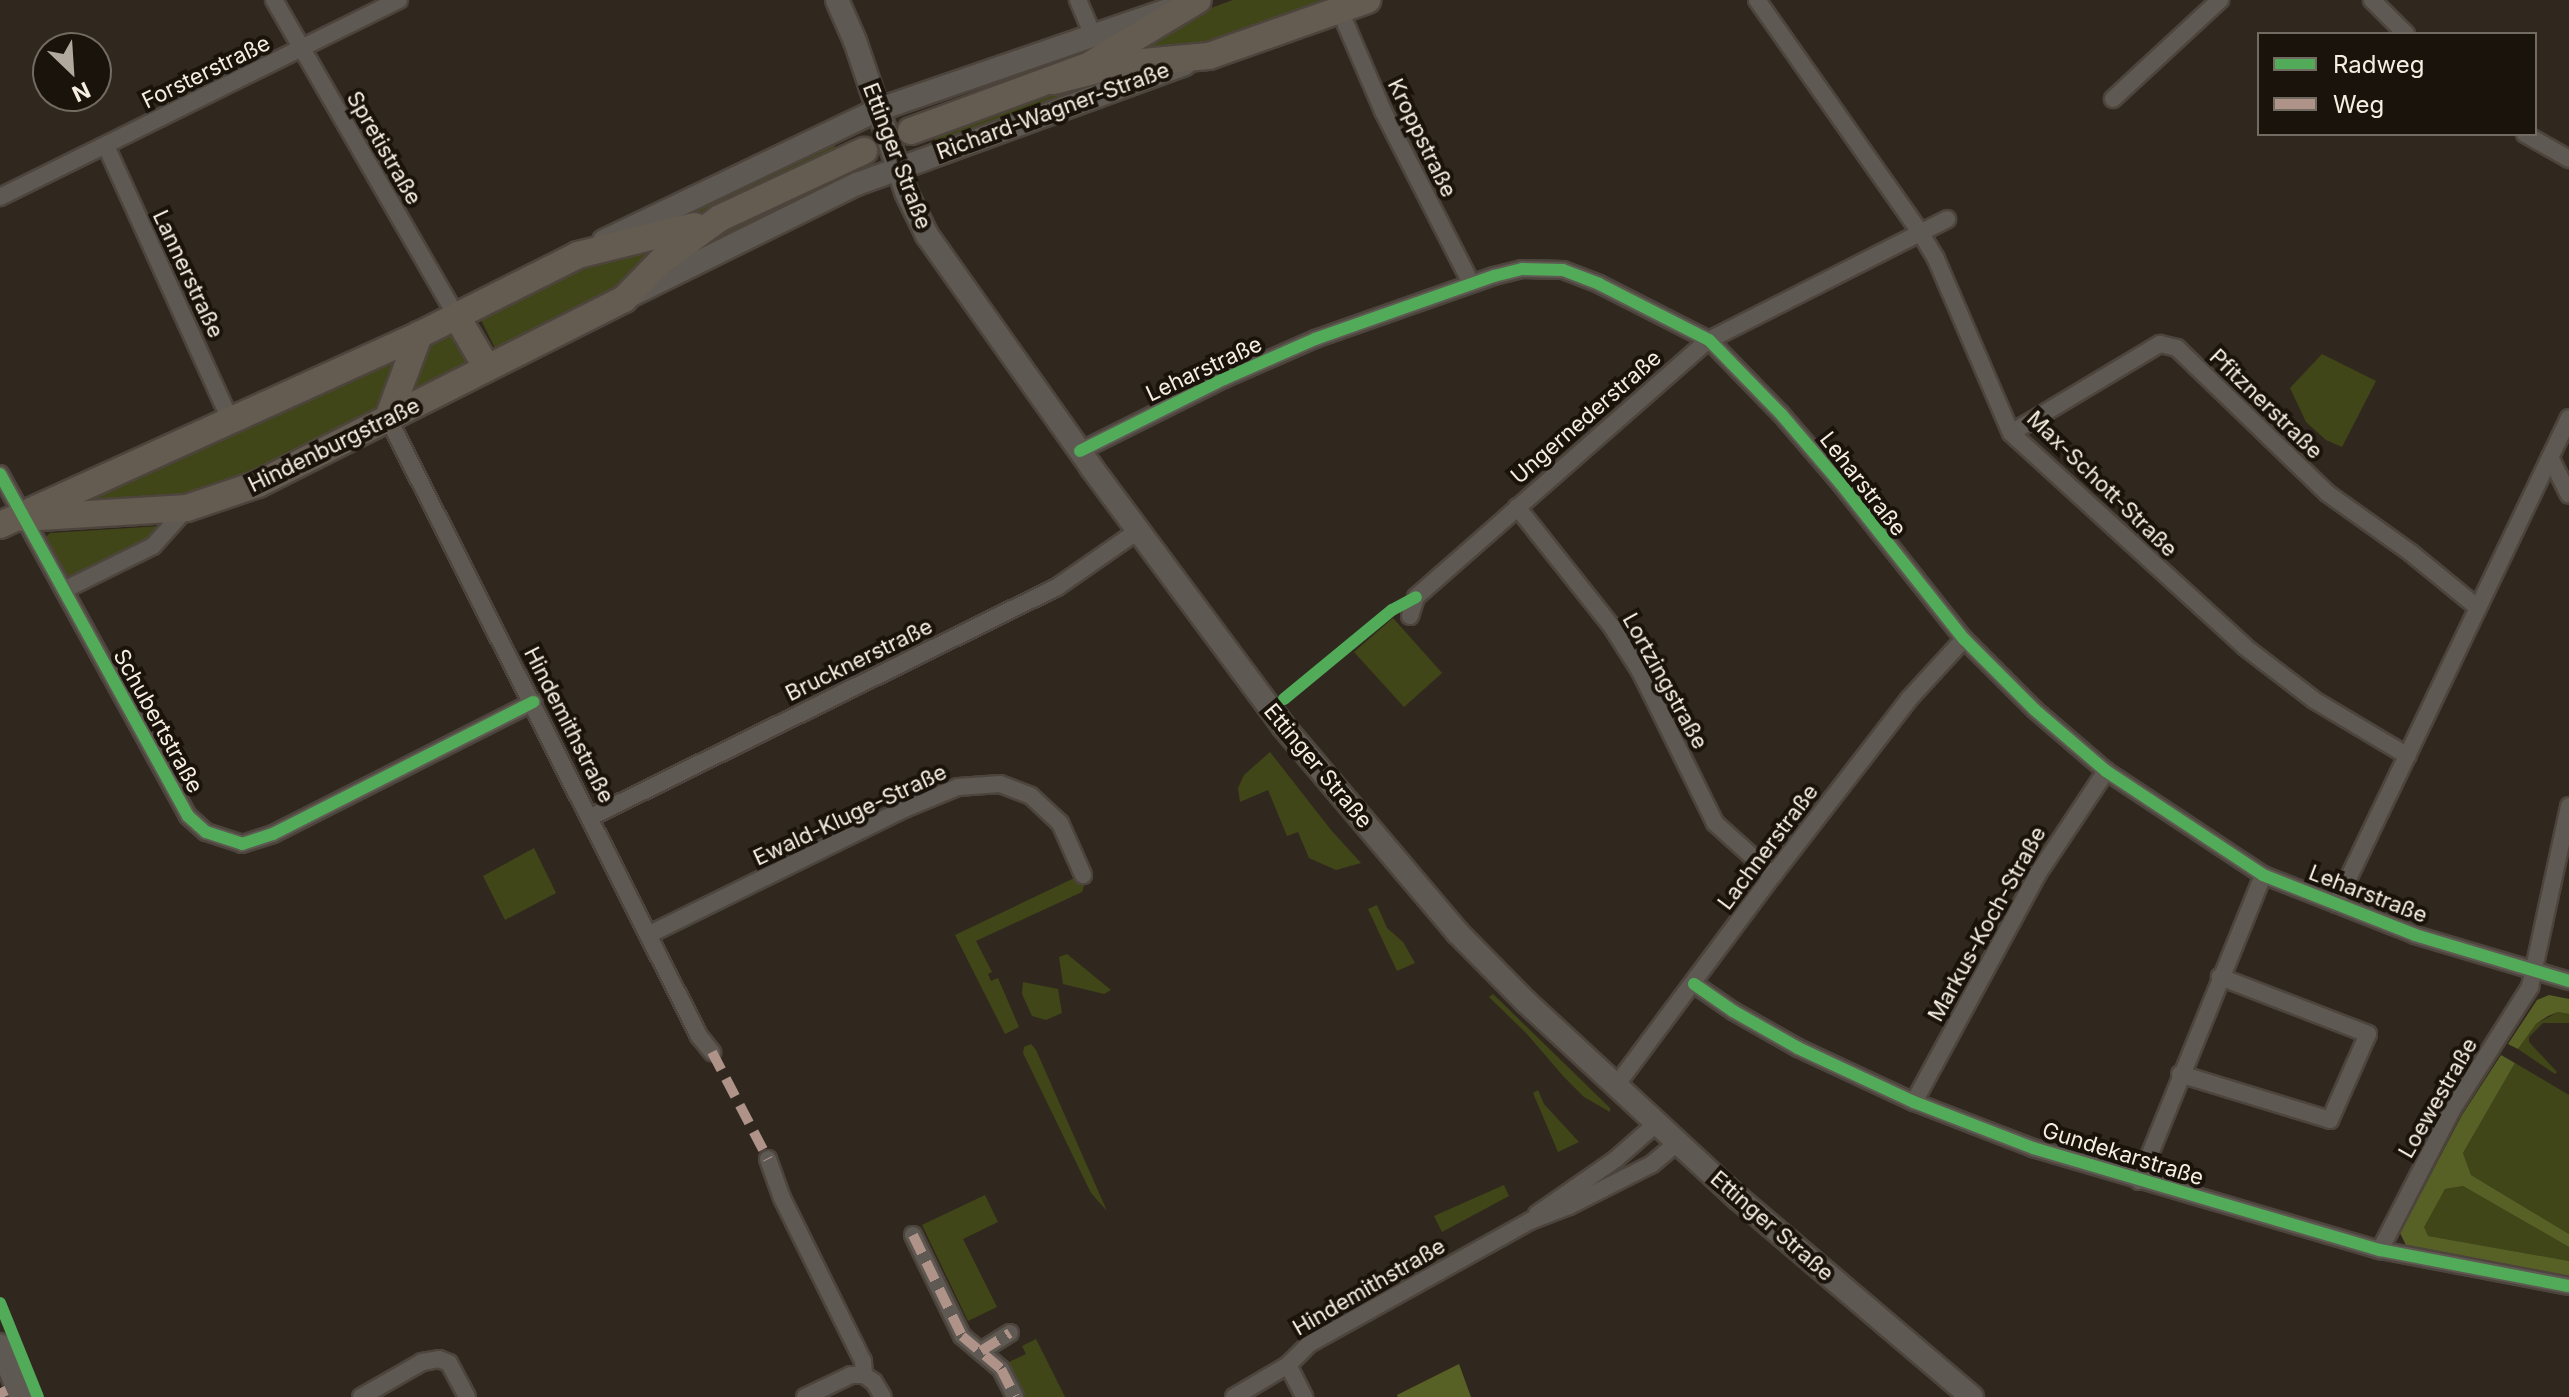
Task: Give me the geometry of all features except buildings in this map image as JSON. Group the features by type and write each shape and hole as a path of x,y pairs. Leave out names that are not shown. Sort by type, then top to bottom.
{"main road":[{"name":"Ettinger Straße","path":"837,0 855,41 877,110 920,223 1080,451 1277,719 1457,932 1615,1087 1972,1397"},
{"name":"Richard-Wagner-Straße","path":"898,168 1209,56 1338,4 1367,0"},
{"name":"Richard-Wagner-Straße","path":"877,110 1192,2"},
{"name":"Richard-Wagner-Straße","path":"1054,81 1122,48 1192,2"},
{"name":"Richard-Wagner-Straße","path":"911,131 1054,81 1121,64 1209,56"},
{"name":"Hindenburgstraße","path":"11,522 457,317 877,110"},
{"name":"Hindenburgstraße","path":"578,255 664,236 720,218 864,151"},
{"name":"Hindenburgstraße","path":"11,522 187,508 258,484 795,213 898,168"},
{"name":"Hindenburgstraße","path":"624,299 661,261 720,218"},
{"path":"457,317 487,368"},
{"path":"388,418 419,335"},
{"path":"0,1345 21,1397"}],"street":[{"name":"Spretistraße","path":"274,0 457,317"},
{"name":"Forsterstraße","path":"0,197 399,0"},
{"path":"1078,0 1093,35"},
{"name":"Max-Schott-Straße","path":"1757,0 1936,259 2011,433 2245,647 2314,700 2408,756"},
{"path":"2113,99 2220,0"},
{"path":"2372,0 2404,32"},
{"name":"Kroppstraße","path":"1338,4 1383,111 1471,283"},
{"path":"2529,136 2569,159"},
{"name":"Lannerstraße","path":"106,146 230,419"},
{"name":"Ungernederstraße","path":"1410,616 1416,597 1709,340 1947,219"},
{"name":"Leharstraße","path":"1080,451 1224,379 1315,339 1471,283 1522,269 1563,270 1599,284 1709,340 1781,414 1831,472 1964,639 2035,710 2106,771 2263,875 2415,935 2569,981"},
{"name":"Pfitznerstraße","path":"2011,433 2160,344 2177,348 2327,493 2411,553 2477,607"},
{"name":"Hindemithstraße","path":"388,418 699,1036 712,1052"},
{"path":"2336,904 2569,418"},
{"path":"2550,457 2569,495"},
{"name":"Schubertstraße","path":"0,474 11,522 64,590 188,816 206,832 242,844 273,834 533,702"},
{"name":"Lortzingstraße","path":"1517,507 1568,567 1626,649 1715,823 1773,875"},
{"path":"64,590 153,546 187,508"},
{"name":"Brucknerstraße","path":"591,817 1057,587 1139,530"},
{"name":"Lachnerstraße","path":"1615,1087 1909,699 1964,639"},
{"name":"Markus-Koch-Straße","path":"1914,1102 2037,875 2068,823 2106,771"},
{"name":"Ewald-Kluge-Straße","path":"650,934 904,809 958,787 1000,784 1031,796 1060,823 1083,875"},
{"name":"Loewestraße","path":"2380,1250 2452,1110 2530,987 2569,806"},
{"path":"2139,1181 2263,875"},
{"path":"2180,1074 2330,1120 2368,1034 2220,977"},
{"name":"Gundekarstraße","path":"1694,984 1733,1011 1798,1048 1914,1102 2033,1148 2380,1250 2569,1286"},
{"name":"Hindemithstraße","path":"1530,1221 1546,1204 1616,1159 1656,1124"},
{"name":"Hindemithstraße","path":"1234,1397 1288,1365 1309,1344 1530,1221 1569,1206 1652,1164 1677,1143"},
{"path":"768,1159 782,1198 863,1361 864,1375"},
{"path":"913,1235 962,1336 1001,1369 1015,1397"},
{"path":"981,1351 1010,1333"},
{"path":"361,1397 422,1362 439,1359 449,1363 467,1397"},
{"path":"1288,1365 1304,1397"},
{"path":"805,1397 851,1375 864,1375 874,1382 883,1397"}],"green space":[{"path":"1233,0 1319,0 1323,9 1217,44 1126,57 1194,14"},
{"path":"1144,68 936,145 934,135 1082,81"},
{"path":"831,140 836,148 685,222 645,233"},
{"path":"846,171 849,178 663,268 689,246"},
{"path":"672,242 619,289 498,354 479,316 592,260"},
{"path":"450,331 467,354 466,364 416,390 411,386 424,345"},
{"path":"401,354 385,409 258,476 202,495 72,503"},
{"path":"2322,354 2376,381 2342,447 2326,440 2306,422 2290,388"},
{"path":"161,526 142,543 69,578 62,574 45,538 50,533"},
{"path":"1393,618 1442,673 1404,707 1354,652"},
{"path":"1270,752 1361,863 1336,870 1309,858 1298,832 1287,836 1268,790 1240,802 1238,788 1244,775"},
{"path":"534,848 556,893 505,920 483,876"},
{"path":"1089,871 1082,892 976,941 992,972 988,974 991,981 998,978 1019,1027 1005,1034 955,935"},
{"path":"1377,905 1387,928 1403,942 1415,963 1397,971 1368,909"},
{"path":"1067,954 1111,990 1104,994 1063,984 1059,957"},
{"path":"1023,982 1058,989 1062,1013 1046,1020 1032,1016 1022,994"},
{"path":"1493,994 1610,1108 1610,1112 1584,1097 1564,1077 1527,1034 1489,997"},
{"path":"2549,995 2569,999 2569,1014 2558,1012 2536,1024 2518,1049 2508,1044 2537,1000"},
{"path":"2558,1012 2569,1014 2569,1023 2543,1023 2529,1037 2529,1042 2557,1072 2555,1074 2518,1049 2536,1024"},
{"path":"1031,1044 1107,1211 1091,1193 1023,1053 1024,1047"},
{"path":"2501,1055 2515,1063 2463,1153 2471,1175 2569,1234 2569,1247 2463,1186 2445,1189 2424,1227 2428,1236 2569,1261 2569,1277 2406,1245 2400,1233 2462,1115"},
{"path":"2515,1063 2569,1095 2569,1234 2471,1175 2463,1153"},
{"path":"1538,1090 1544,1104 1579,1142 1558,1152 1533,1093"},
{"path":"1504,1185 1509,1196 1442,1232 1434,1216"},
{"path":"2463,1186 2569,1247 2569,1261 2427,1236 2423,1226 2445,1189"},
{"path":"985,1195 998,1222 963,1239 997,1307 968,1321 922,1225"},
{"path":"1036,1339 1065,1397 1023,1397 1007,1363 1026,1354 1022,1346"},
{"path":"1459,1364 1471,1397 1398,1397 1397,1395"}],"marked path":[{"path":"712,1052 768,1159"},
{"path":"913,1235 962,1336 1001,1369 1015,1397"},
{"path":"981,1351 1010,1333"},
{"path":"0,1388 4,1397"}],"cycle path":[{"path":"1080,451 1224,379 1315,339 1494,276 1522,269 1563,270 1599,284 1709,340 1781,414 1841,484 1964,639 2035,710 2106,771 2263,875 2415,935 2569,981"},
{"path":"0,474 188,816 206,832 242,844 273,834 533,702"},
{"path":"1284,699 1392,610 1416,597"},
{"path":"1694,984 1733,1011 1798,1048 1914,1102 2033,1148 2380,1250 2569,1286"},
{"path":"0,1303 38,1397"}]}
